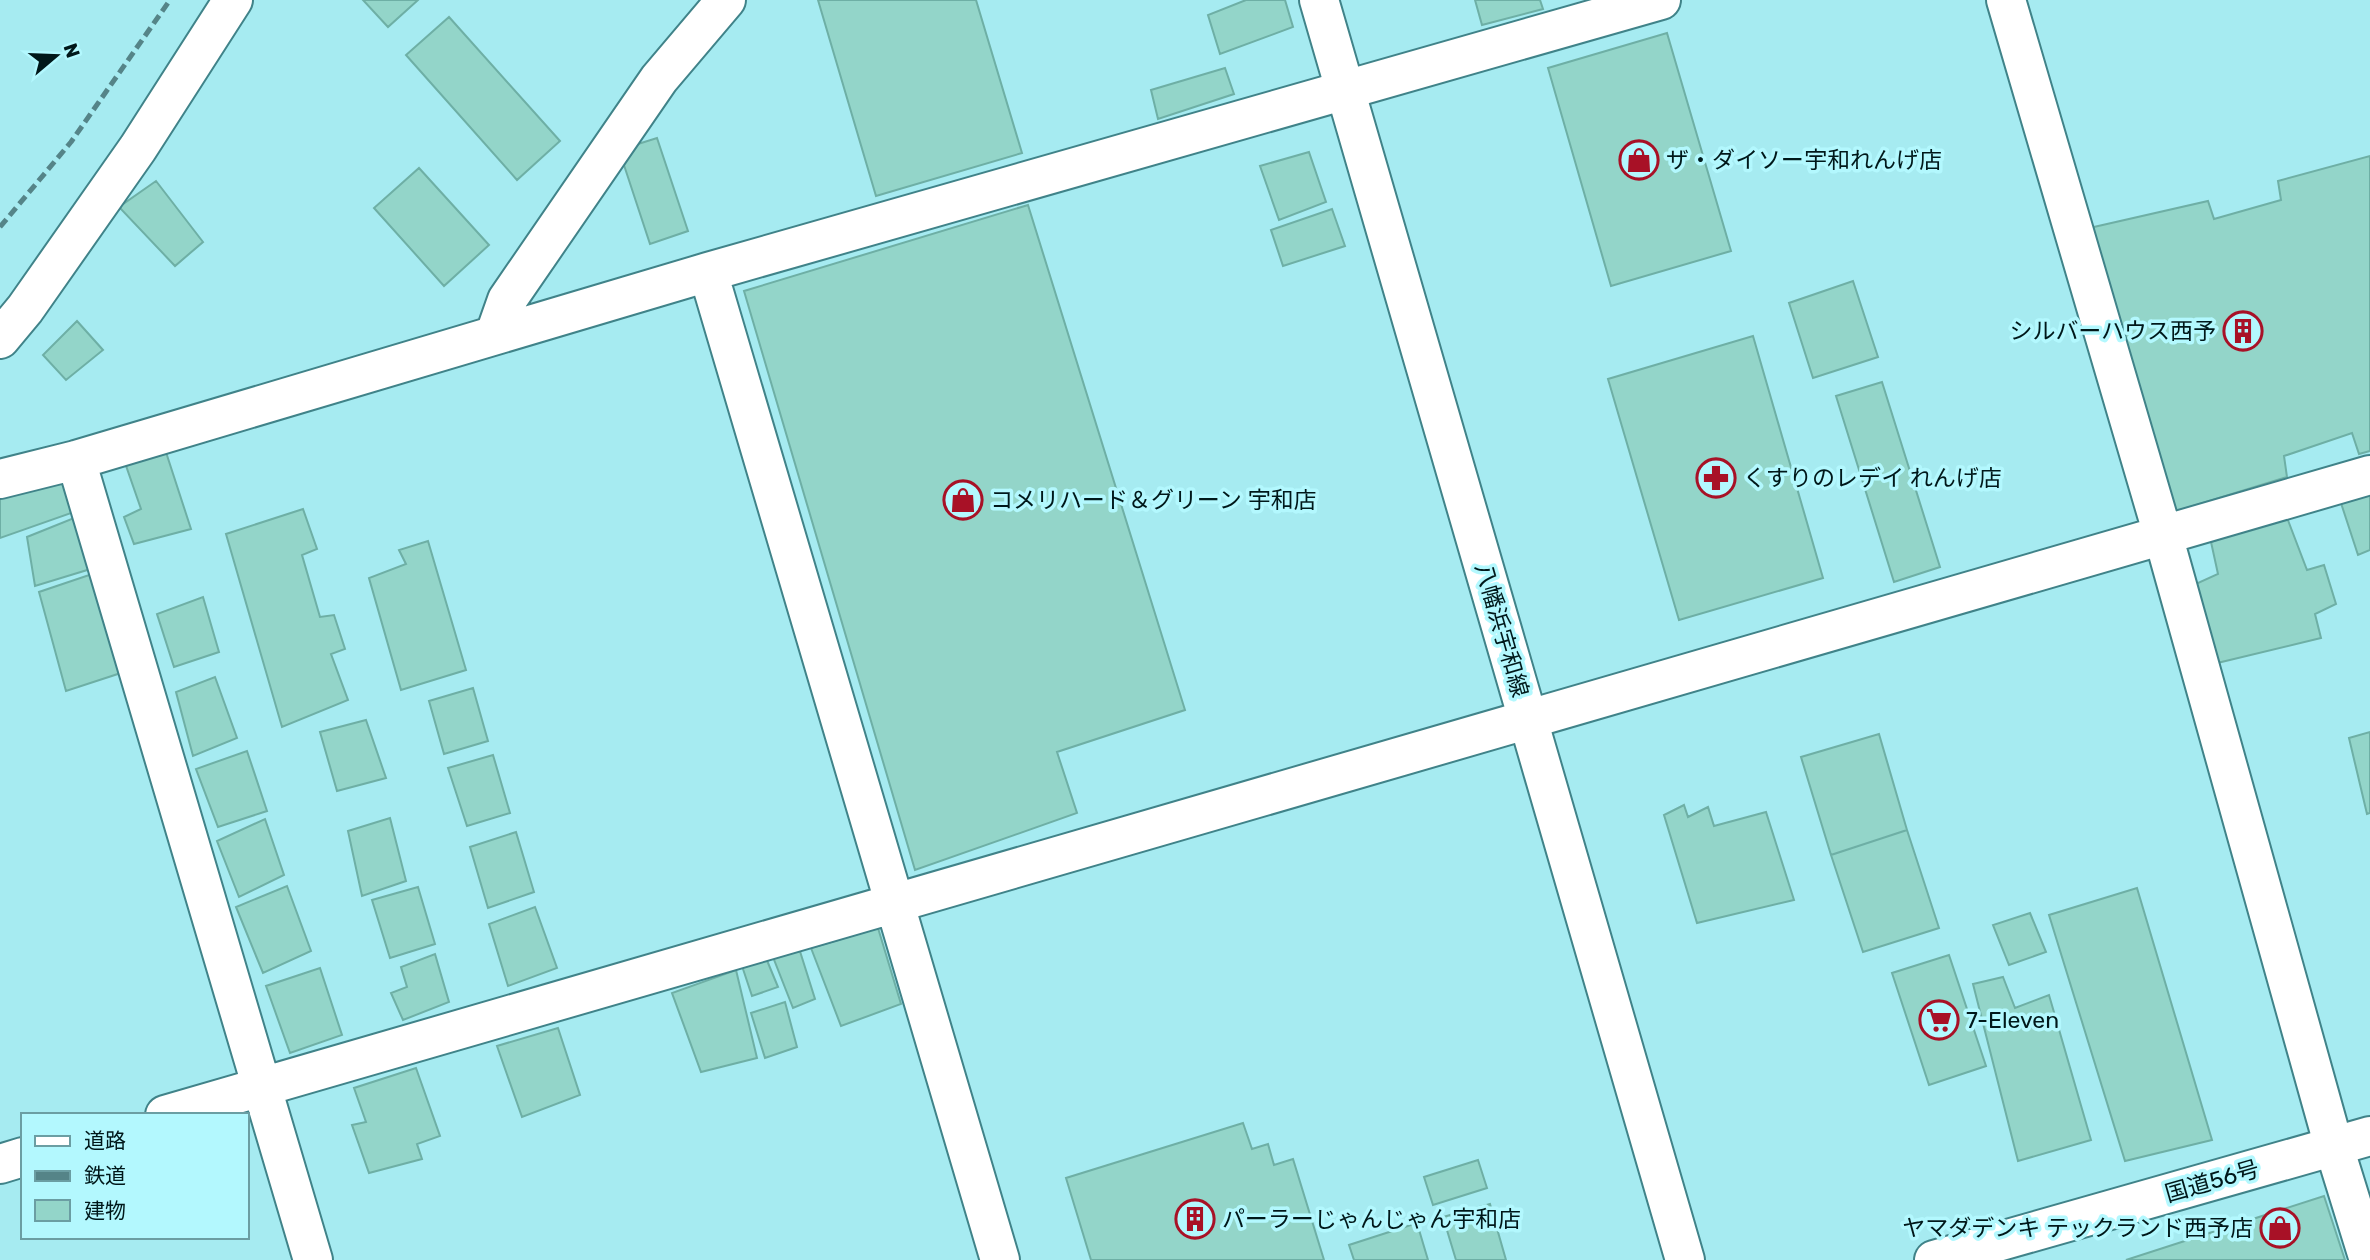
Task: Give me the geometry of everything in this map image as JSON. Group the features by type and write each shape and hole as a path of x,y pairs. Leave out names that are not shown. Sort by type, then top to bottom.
{"main road":[{"path":"0,339 25,309 138,148 233,0"},
{"path":"495,334 507,300 651,90 726,0"},
{"name":"八幡浜宇和線","path":"1319,0 1685,1260"},
{"path":"0,480 76,460 708,272 1661,0"},
{"path":"2006,0 2163,535 2334,1147 2369,1260"},
{"path":"708,272 1000,1260"},
{"path":"76,460 313,1260"},
{"path":"171,1113 2370,475"},
{"name":"国道56号","path":"1934,1260 2370,1136"},
{"path":"0,1164 21,1158"}],"building":[{"path":"363,0 418,0 388,27"},
{"path":"818,0 976,0 1022,153 876,196"},
{"path":"1246,0 1285,0 1293,27 1220,54 1208,15"},
{"path":"1475,0 1540,0 1543,9 1482,25"},
{"path":"449,17 560,141 517,180 406,55"},
{"name":"ザ・ダイソー宇和れんげ店","path":"1667,33 1731,251 1611,286 1548,68"},
{"path":"1225,68 1234,94 1158,119 1151,90"},
{"path":"657,138 688,231 650,244 619,150"},
{"path":"1309,152 1326,202 1279,220 1260,166"},
{"name":"シルバーハウス西予","path":"2370,156 2370,451 2359,454 2352,433 2284,456 2287,477 2170,513 2085,229 2208,201 2214,219 2281,200 2278,181"},
{"path":"419,168 489,245 444,286 374,208"},
{"path":"156,181 203,242 175,266 119,207"},
{"name":"コメリハード＆グリーン 宇和店","path":"1028,205 1185,710 1057,752 1077,813 915,870 744,291"},
{"path":"1332,209 1345,246 1283,266 1271,230"},
{"path":"1853,281 1878,357 1813,378 1789,303"},
{"path":"77,321 103,350 66,380 43,355"},
{"name":"くすりのレデイ れんげ店","path":"1753,336 1823,578 1679,620 1608,379"},
{"path":"1882,382 1940,567 1894,582 1836,396"},
{"path":"163,443 191,529 134,544 124,517 141,509 123,457"},
{"path":"64,473 77,511 0,538 0,493"},
{"path":"2370,489 2370,550 2358,555 2339,497"},
{"path":"303,509 317,549 302,555 320,617 334,615 345,649 331,654 348,700 282,727 226,534"},
{"path":"2286,515 2307,570 2324,565 2336,604 2315,614 2321,638 2209,665 2189,587 2218,574 2211,542"},
{"path":"79,516 97,567 35,586 27,537"},
{"path":"428,541 466,670 401,690 369,578 406,564 399,550"},
{"path":"98,572 130,670 66,691 39,592"},
{"path":"203,597 219,652 174,667 157,614"},
{"path":"215,677 237,738 193,756 176,692"},
{"path":"473,688 488,741 444,754 429,701"},
{"path":"366,720 386,778 337,791 320,732"},
{"path":"2370,732 2370,813 2367,814 2349,738"},
{"path":"1879,734 1907,830 1831,855 1801,757"},
{"path":"247,751 267,811 218,827 196,769"},
{"path":"493,755 510,813 467,826 448,768"},
{"path":"1684,805 1688,817 1708,807 1714,826 1766,812 1794,900 1697,923 1664,815"},
{"path":"390,818 406,881 362,896 348,831"},
{"path":"265,819 284,875 239,897 217,841"},
{"path":"1907,830 1939,928 1863,952 1831,855"},
{"path":"516,832 534,892 488,908 470,847"},
{"path":"287,886 311,951 263,973 236,907"},
{"path":"418,887 435,944 390,958 372,900"},
{"path":"2137,888 2212,1140 2125,1161 2049,915"},
{"path":"535,907 557,968 508,986 489,924"},
{"path":"2030,913 2046,952 2009,965 1993,925"},
{"path":"878,928 901,1004 841,1026 811,948"},
{"path":"798,945 815,999 793,1008 773,957"},
{"path":"435,954 449,1002 403,1020 391,993 407,987 401,967"},
{"name":"7-Eleven","path":"1949,955 1986,1066 1929,1085 1892,973"},
{"path":"766,958 778,987 752,996 742,966"},
{"path":"320,968 342,1035 290,1053 266,986"},
{"path":"736,970 757,1058 701,1072 672,993"},
{"path":"2003,977 2015,1008 2049,995 2091,1140 2018,1161 1973,984"},
{"path":"785,1002 797,1047 765,1058 751,1013"},
{"path":"558,1028 580,1095 522,1117 497,1046"},
{"path":"416,1068 440,1136 417,1144 422,1159 369,1173 352,1125 366,1122 354,1088"},
{"name":"パーラーじゃんじゃん宇和店","path":"1243,1123 1252,1149 1268,1144 1274,1165 1293,1159 1324,1260 1091,1260 1066,1178"},
{"path":"1478,1160 1487,1188 1433,1205 1424,1177"},
{"name":"ヤマダデンキ テックランド西予店","path":"2324,1196 2345,1260 2126,1260"},
{"path":"1490,1204 1506,1260 1456,1260 1443,1217"},
{"path":"1417,1223 1428,1260 1354,1260 1349,1245"}],"railway":[{"path":"0,227 71,142 170,0"}],"place":[{"name":"ザ・ダイソー宇和れんげ店","path":"1639,160"},
{"name":"シルバーハウス西予","path":"2243,331"},
{"name":"くすりのレデイ れんげ店","path":"1716,478"},
{"name":"コメリハード＆グリーン 宇和店","path":"963,500"},
{"name":"7-Eleven","path":"1939,1020"},
{"name":"パーラーじゃんじゃん宇和店","path":"1195,1219"},
{"name":"ヤマダデンキ テックランド西予店","path":"2280,1228"}]}
